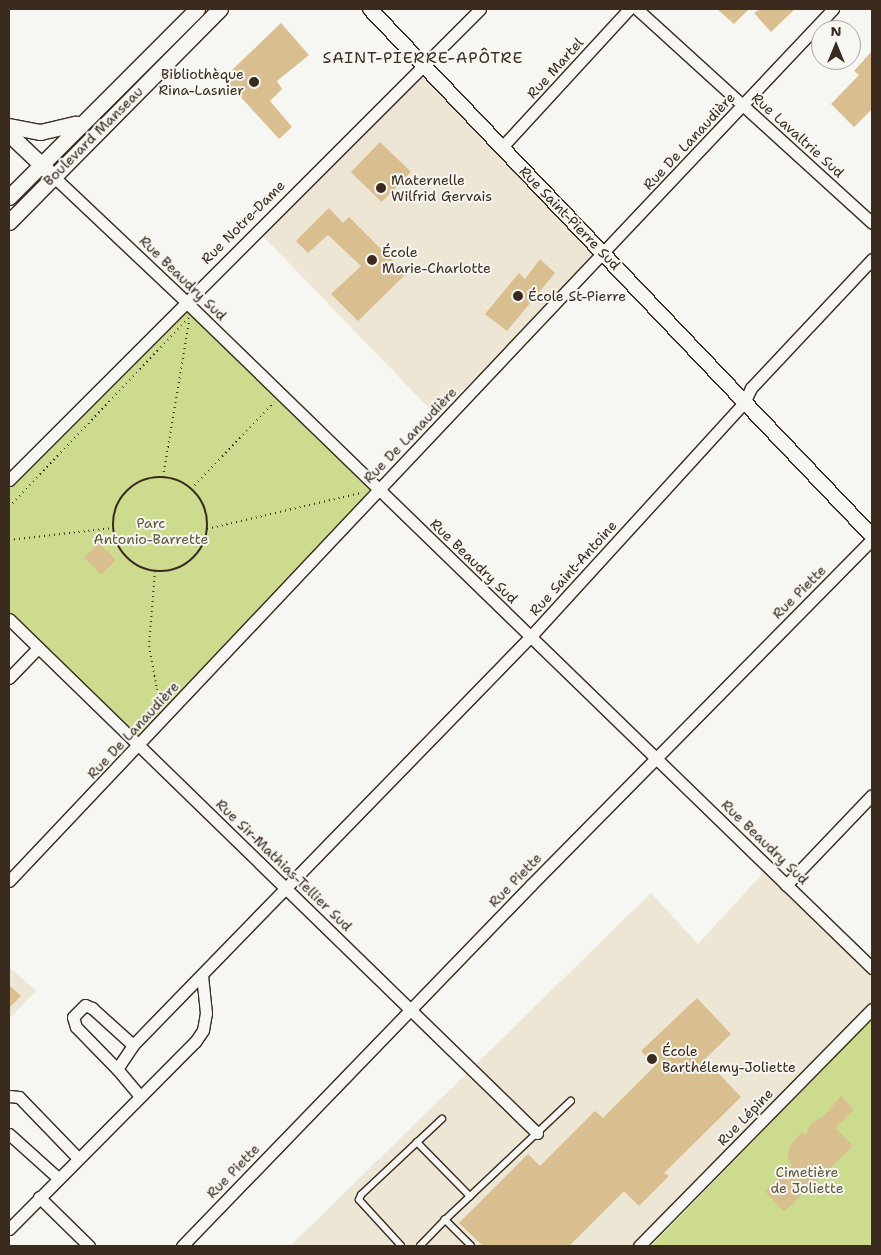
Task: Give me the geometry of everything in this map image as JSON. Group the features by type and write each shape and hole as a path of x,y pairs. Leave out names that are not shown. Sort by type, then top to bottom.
{"main road":[{"name":"Boulevard Manseau","path":"9,196 39,163 196,9"},
{"name":"Boulevard Manseau","path":"9,222 220,9"},
{"path":"9,126 40,132 60,130 82,122"},
{"path":"9,134 53,176"}],"street":[{"name":"Rue Saint-Pierre Sud","path":"370,9 605,253 872,537"},
{"name":"Rue Notre-Dame","path":"9,480 422,64 480,9"},
{"name":"Rue Martel","path":"502,147 629,9"},
{"name":"Rue Lavaltrie Sud","path":"637,9 872,223"},
{"name":"Rue De Lanaudière","path":"9,881 605,253 833,9"},
{"name":"Rue Beaudry Sud","path":"53,176 186,300 193,313 282,394 872,968"},
{"name":"Rue Saint-Antoine","path":"117,1069 133,1045 287,889 530,636 744,403 751,388 872,259"},
{"name":"Rue Piette","path":"182,1246 872,537"},
{"name":"Rue Sir-Mathias-Tellier Sud","path":"9,619 537,1133"},
{"path":"9,678 38,648"},
{"path":"786,884 872,795"},
{"path":"9,1229 57,1177 195,1042 202,1030 206,998 202,976"},
{"path":"133,1045 92,1008 86,1005 74,1016 76,1028 117,1069 139,1095"},
{"name":"Rue Lépine","path":"639,1246 872,1009"},
{"path":"9,1096 19,1097 78,1158"},
{"path":"9,1134 57,1177"},
{"path":"39,1197 89,1246"}],"lane":[{"path":"423,1245 445,1220 571,1101"},
{"path":"401,1246 359,1200 360,1195 442,1119"},
{"path":"417,1142 470,1196"},
{"path":"445,1220 471,1246"}],"path":[{"path":"163,478 193,313"},
{"path":"9,507 193,313"},
{"path":"190,488 282,394"},
{"path":"163,478 190,488 203,507 207,529 203,543 190,560 170,570 155,571 139,566 126,557 118,544 114,528 115,512 127,492 147,480 163,478"},
{"path":"207,529 379,489"},
{"path":"9,540 114,528"},
{"path":"155,571 149,646 157,689 170,712"}],"shaded area":[{"path":"422,64 605,253 436,416 254,227"},
{"name":"École Barthélemy-Joliette","path":"765,871 872,969 872,1009 639,1246 290,1246 651,893 698,944"},
{"path":"9,967 36,991 9,1019"}],"green space":[{"name":"Parc Antonio-Barrette","path":"185,301 379,489 138,746 9,620 9,480"},
{"name":"Cimetière de Joliette","path":"872,1019 872,1246 651,1246"}],"building":[{"path":"717,9 749,9 734,24"},
{"path":"760,9 795,9 771,32 754,13"},
{"name":"Bibliothèque Rina-Lasnier","path":"281,23 309,55 277,81 282,89 270,101 292,127 279,139 228,83 238,75 232,70"},
{"path":"872,51 872,109 854,127 831,104 859,75 854,71 861,70 861,63"},
{"name":"Maternelle Wilfrid Gervais","path":"380,142 411,172 382,202 351,172"},
{"name":"École Marie-Charlotte","path":"329,208 343,223 349,217 406,274 358,321 331,294 361,266 328,235 308,253 296,241"},
{"name":"École St-Pierre","path":"540,259 555,273 507,331 485,314 519,273 525,279"},
{"path":"99,543 116,560 101,575 84,558"},
{"path":"9,985 21,996 9,1008"},
{"path":"697,998 731,1034 705,1059 741,1097 664,1173 669,1176 639,1206 624,1191 569,1246 483,1246 459,1223 528,1154 540,1166 595,1111 603,1118 655,1066 641,1051"},
{"path":"841,1096 854,1110 835,1128 853,1146 784,1212 765,1191 792,1165 787,1157 790,1146 802,1132 806,1135 810,1125 825,1115"}],"place":[{"name":"Bibliothèque Rina-Lasnier","path":"254,82"},
{"name":"Maternelle Wilfrid Gervais","path":"381,188"},
{"name":"École Marie-Charlotte","path":"372,260"},
{"name":"École St-Pierre","path":"518,296"},
{"name":"École Barthélemy-Joliette","path":"652,1059"}],"district":[{"name":"SAINT-PIERRE-APÔTRE","path":"423,58"}]}
